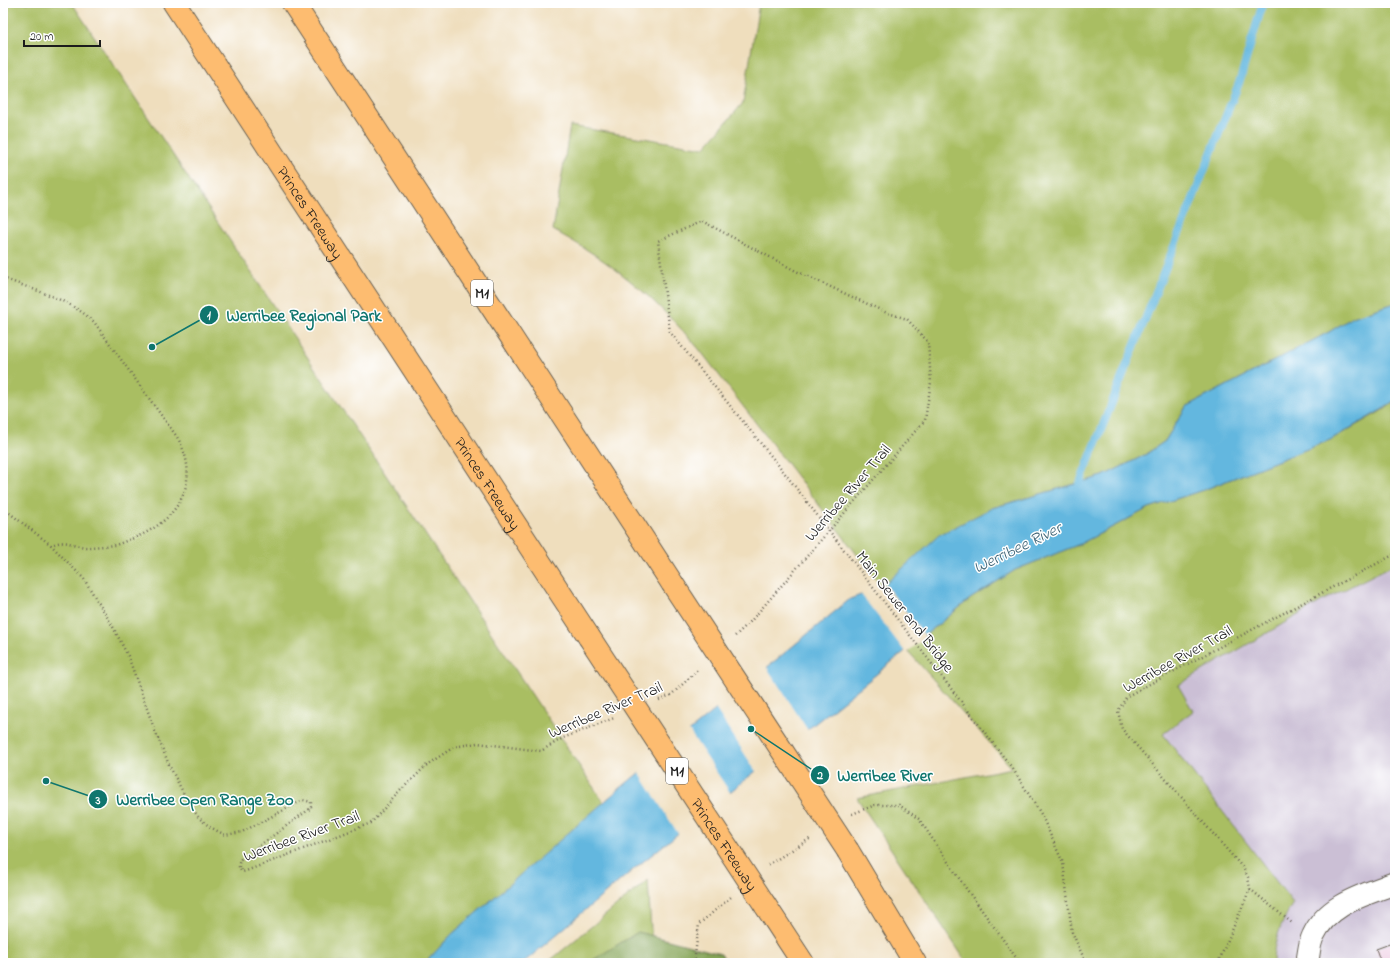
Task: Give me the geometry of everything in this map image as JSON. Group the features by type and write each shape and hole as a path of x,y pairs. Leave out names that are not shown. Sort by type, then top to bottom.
{"highway":[{"name":"Princes Freeway","path":"174,3 803,963"},
{"name":"M1","path":"292,3 848,851 915,963"}],"street":[{"path":"1307,963 1313,936 1327,915 1348,901 1395,884"}],"path":[{"name":"Werribee River Trail","path":"733,638 750,622 925,420 931,382 928,342 907,319 885,312 796,272 702,221 658,241 670,332 780,467"},
{"path":"3,278 85,313 94,322 177,437 187,460 188,476 185,492 171,514 154,528 116,544 89,547 62,541 51,545"},
{"name":"Main Sewer and Bridge","path":"780,467 1013,769 1041,814 1063,863 1072,932 1086,963"},
{"name":"Werribee River Trail","path":"3,508 51,545 84,580 112,625 128,656 170,767 188,802 199,818 210,827 225,835 242,832 302,800 311,802 311,808 241,859 239,869 242,872 371,823 399,792 428,764 454,747 477,743 541,751 563,738 620,715"},
{"name":"Werribee River Trail","path":"1250,889 1248,877 1243,868 1122,729 1118,711 1127,696 1395,554"},
{"name":"Werribee River Trail","path":"657,701 671,695 705,664"},
{"path":"1218,963 1250,889 1294,925 1313,936"}],"shaded area":[{"path":"1395,564 1395,963 1273,963 1276,942 1281,926 1293,903 1163,734 1193,711 1178,685 1322,601"}],"green space":[{"path":"3,3 72,3 604,803 452,934 425,963 3,963"},
{"path":"759,3 1395,3 1395,303 1353,317 1329,332 1186,407 1165,441 1145,455 1103,476 992,508 882,587 699,349 682,330 649,297 614,268 575,242 553,230 570,126 704,148 743,103"},
{"path":"1395,400 1395,564 1322,601 1178,685 1193,711 1163,734 1293,903 1285,917 1276,940 1273,963 967,963 857,798 1012,768 907,650 970,599 1015,570 1080,544 1149,508 1206,489 1330,440 1383,410"},
{"path":"648,880 653,963 547,963"},
{"path":"638,932 721,954 728,963 588,963"}],"water":[{"path":"1395,303 1395,400 1383,409 1330,440 1206,489 1149,508 1080,544 1015,570 970,599 634,869 523,963 425,963 452,934 612,795 850,599 882,587 939,535 992,508 1103,476 1145,455 1165,441 1186,407 1329,332 1353,317"}],"pier":[{"path":"884,583 926,637 906,653 860,593"},
{"path":"766,666 809,732 757,773 715,708"},
{"path":"688,729 731,794 679,835 638,771"}],"building":[{"path":"1395,942 1395,963 1381,963 1376,949"}],"waterway":[{"path":"1076,493 1239,83 1263,3"}],"place":[{"name":"Werribee Regional Park","path":"152,347"},
{"name":"Werribee River","path":"751,729"},
{"name":"Werribee Open Range Zoo","path":"46,781"}]}
